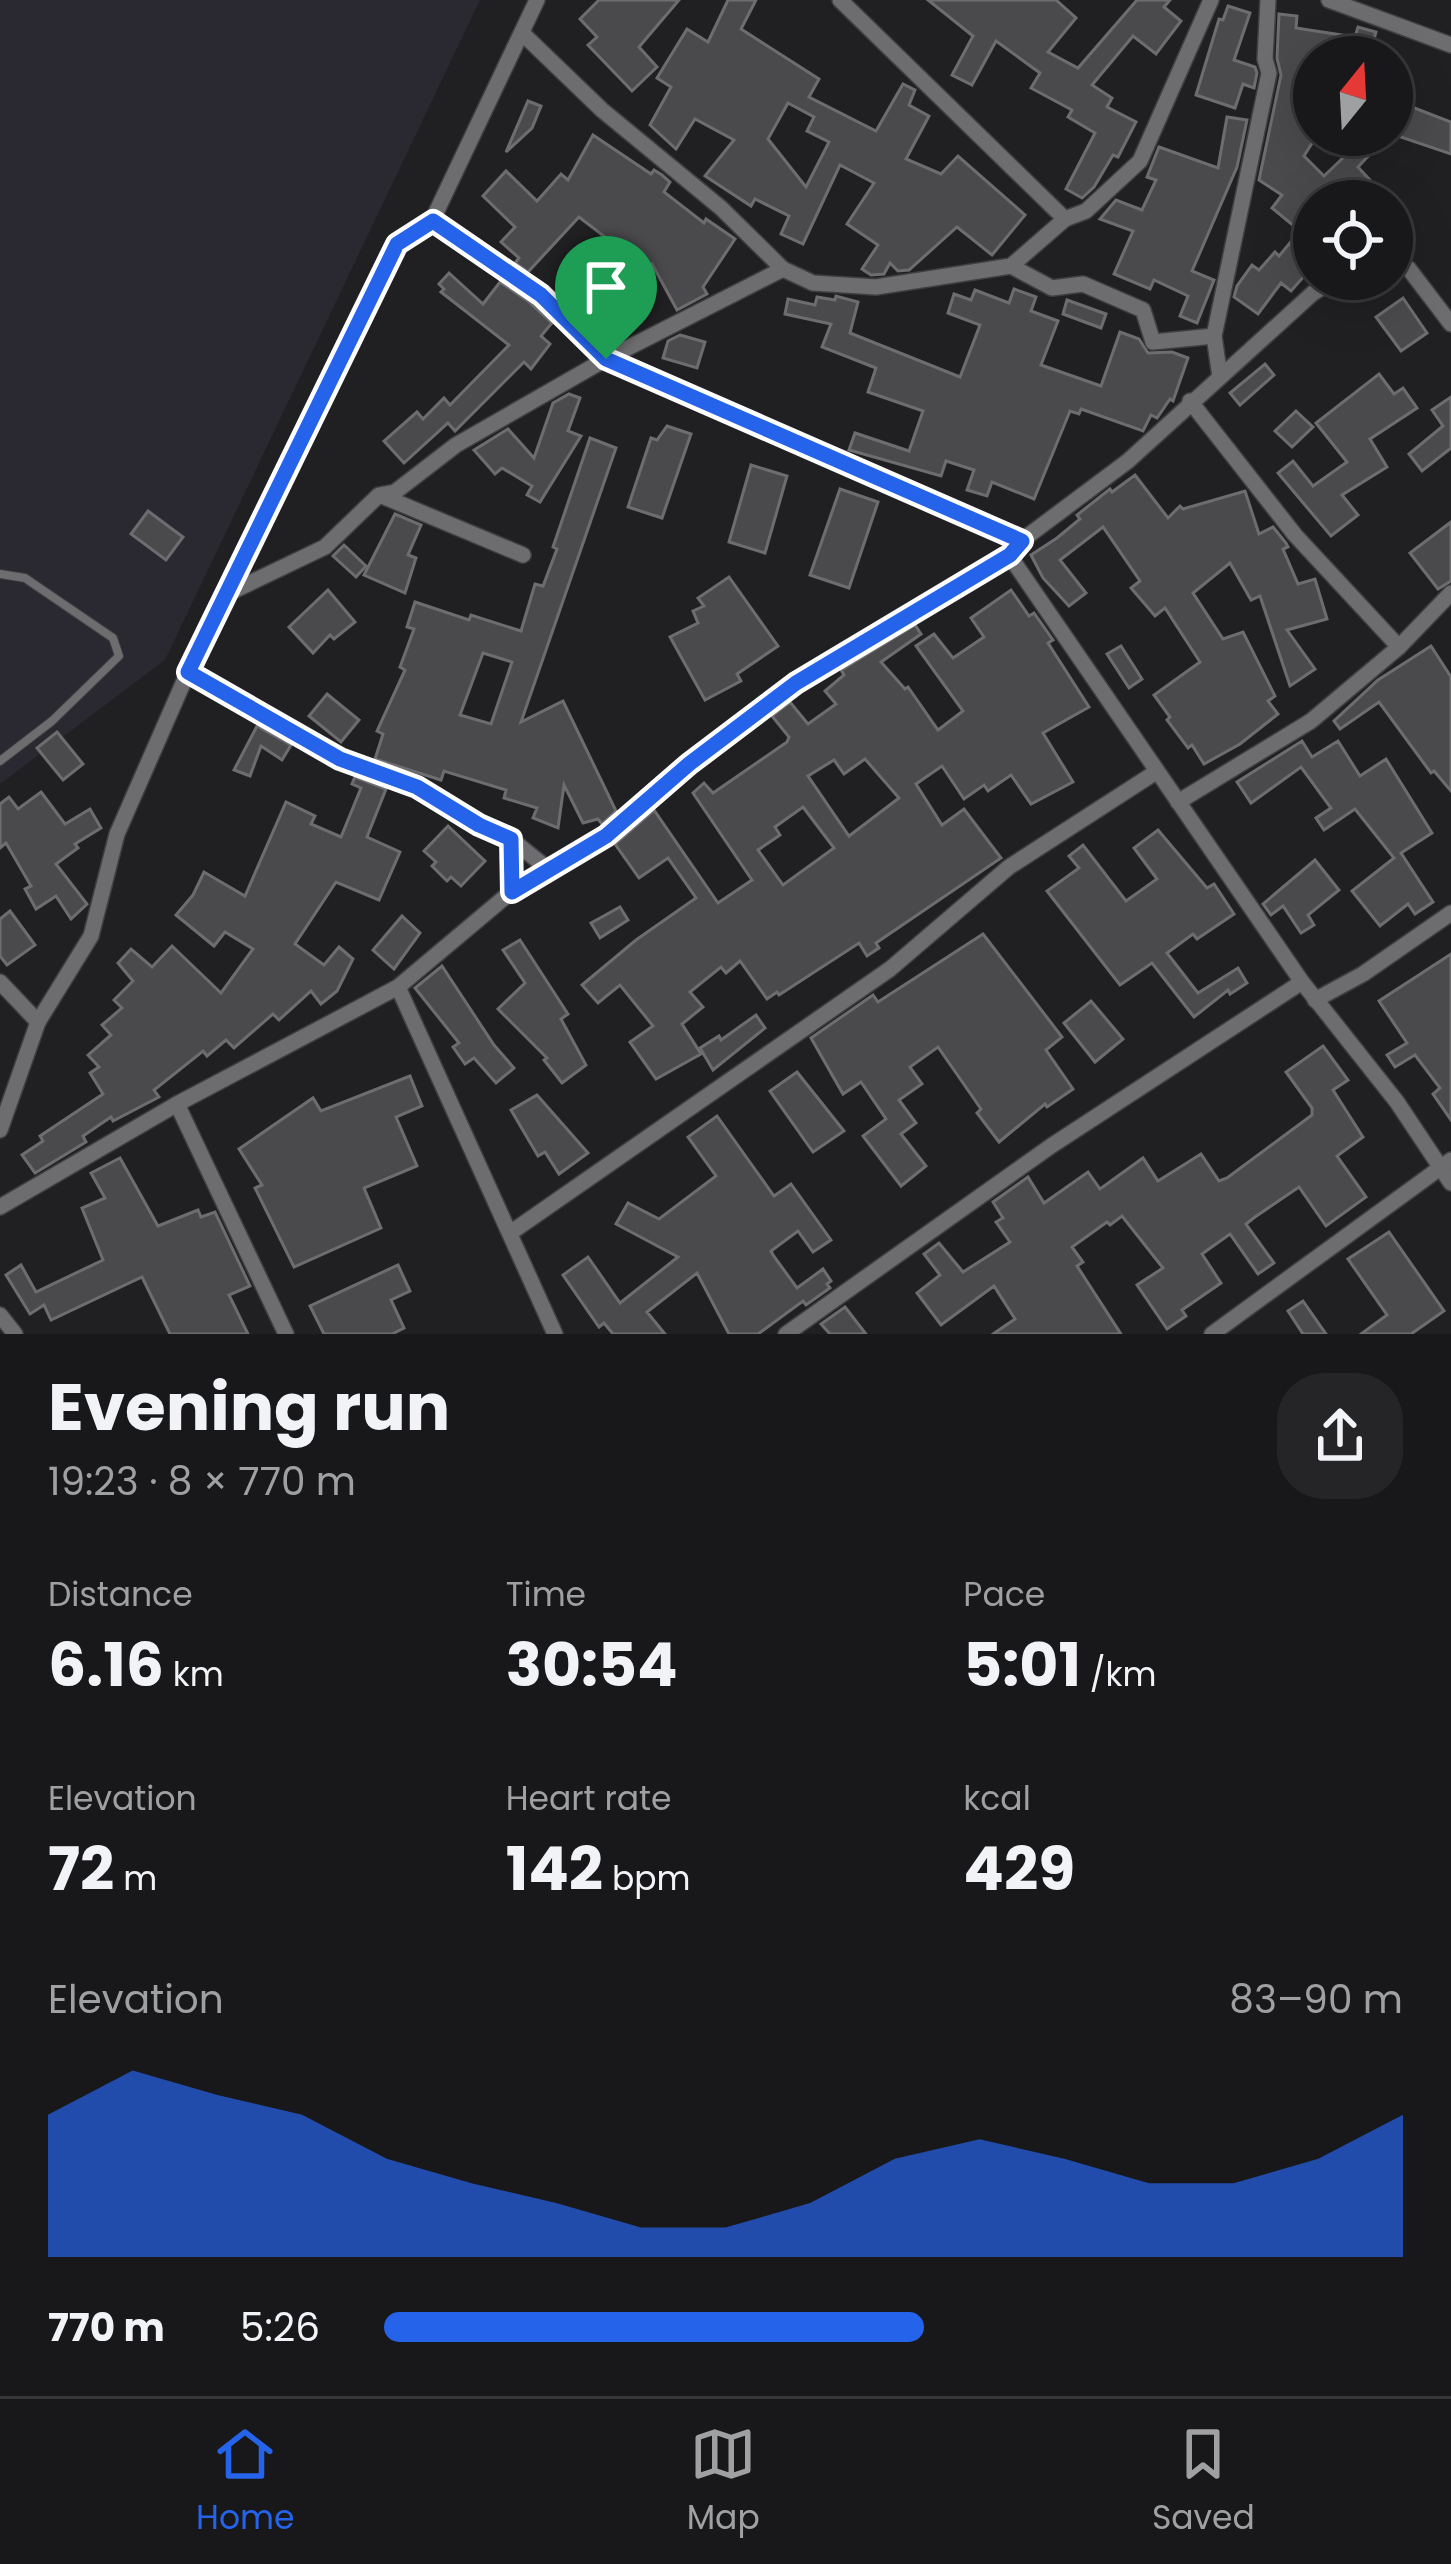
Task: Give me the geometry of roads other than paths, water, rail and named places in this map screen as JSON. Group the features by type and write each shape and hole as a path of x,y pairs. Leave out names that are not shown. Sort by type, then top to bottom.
{"street":[{"path":"0,1130 38,1022 91,936 117,834 188,672 397,244 433,221 538,0"},
{"path":"840,0 1065,219"},
{"path":"522,33 602,110 721,208 782,269 813,283 876,287 1011,266 1065,219 1086,211 1140,161 1211,0"},
{"path":"1220,377 1214,336 1270,73 1265,59 1268,0"},
{"path":"1329,0 1451,45"},
{"path":"433,221 541,295 606,359 1022,541"},
{"path":"1011,266 1052,288 1083,284 1143,310 1153,342 1214,336"},
{"path":"229,593 325,547 379,495 395,492 456,445 606,359 782,269"},
{"path":"1413,274 1451,324"},
{"path":"0,1207 176,1104 398,987 512,892 606,836 689,764 796,683 1010,555 1128,460 1305,300"},
{"path":"1190,401 1295,535 1399,647"},
{"path":"379,495 523,555"},
{"path":"1010,555 1302,982 1445,1163 1451,1183"},
{"path":"1178,802 1311,721 1399,647 1451,593"},
{"path":"188,672 340,759 417,787 511,839 548,869"},
{"path":"510,1233 890,968 1009,867 1156,772"},
{"path":"511,839 512,892"},
{"path":"1315,1000 1363,974 1451,913"},
{"path":"0,982 38,1022"},
{"path":"786,1334 1051,1146 1302,982"},
{"path":"398,987 555,1334"},
{"path":"176,1104 286,1334"},
{"path":"1212,1334 1445,1163"},
{"path":"0,1315 15,1334"}],"lane":[{"path":"0,574 25,578 113,638 119,656 52,722 0,760"}]}
